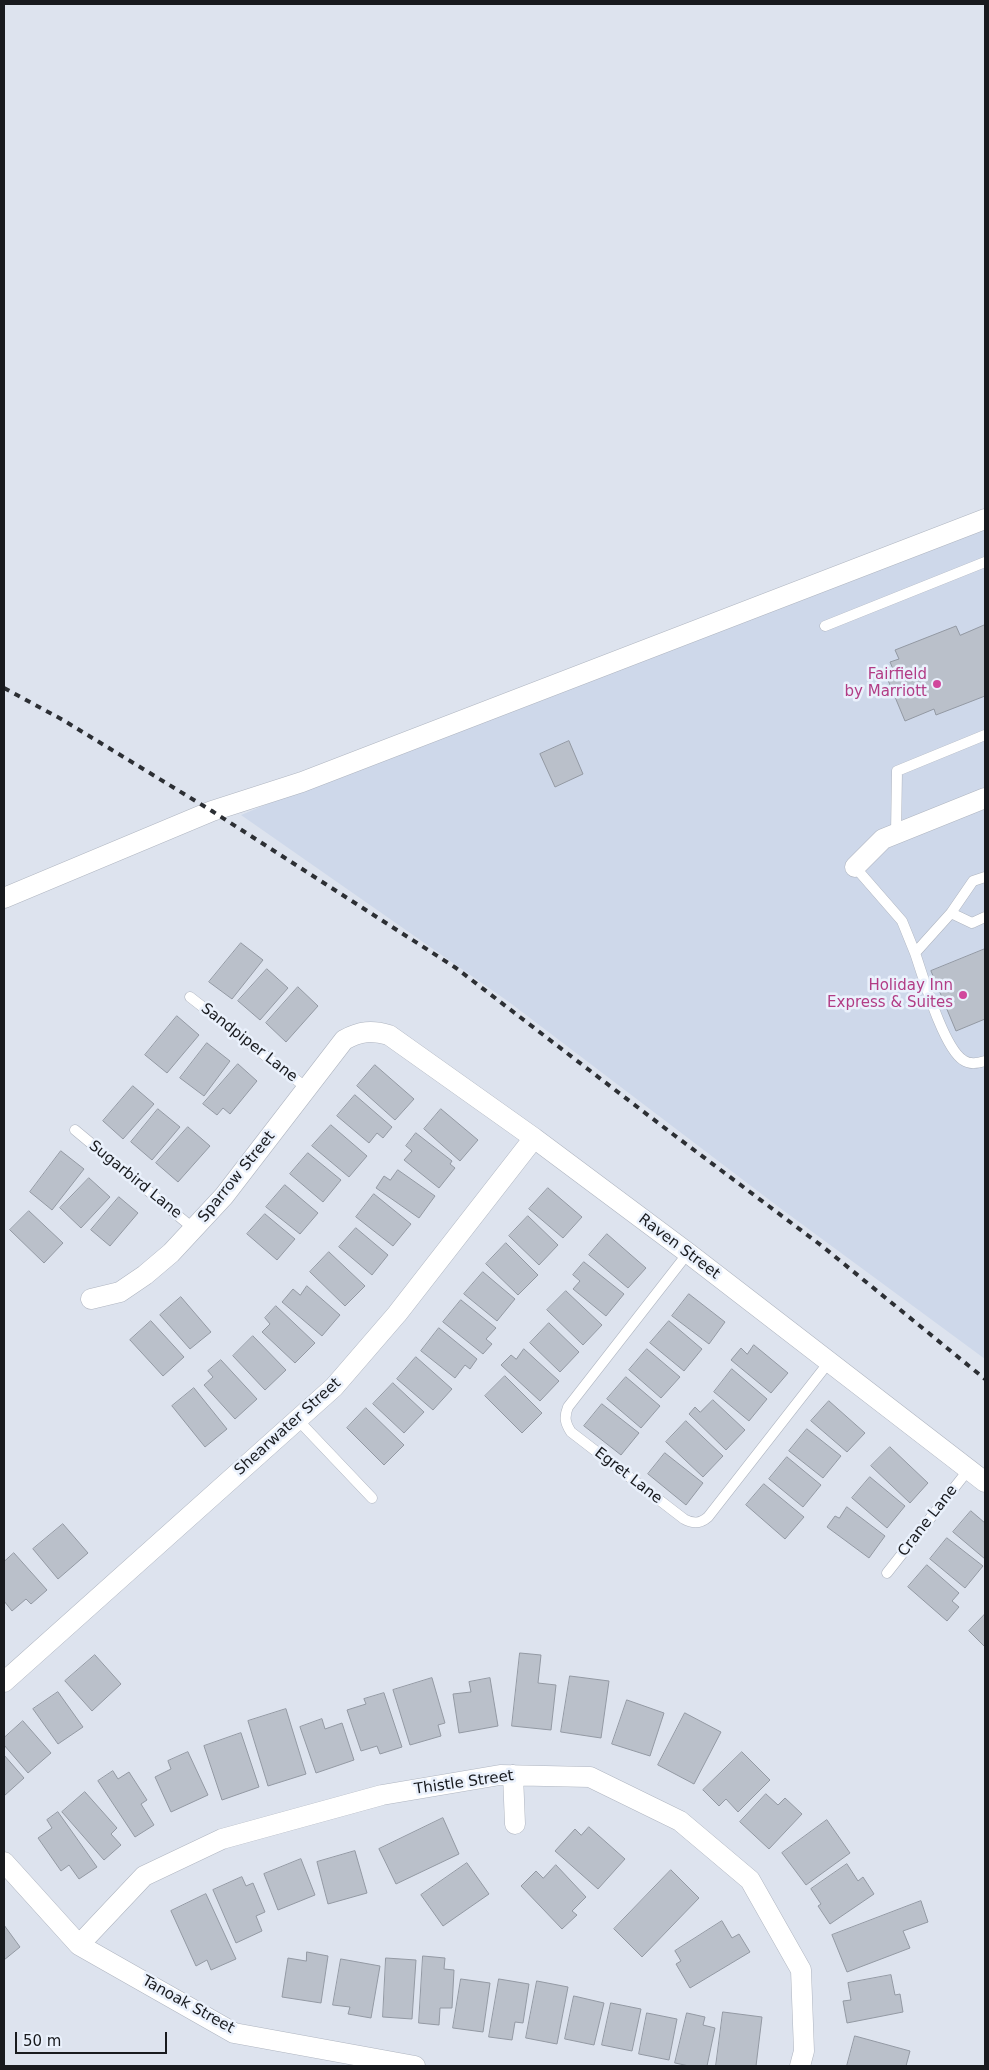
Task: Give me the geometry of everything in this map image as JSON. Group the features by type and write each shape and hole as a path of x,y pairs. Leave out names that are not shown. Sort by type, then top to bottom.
{"street":[{"path":"4,898 212,811 302,782 985,519"},
{"path":"855,868 883,839 985,798"},
{"name":"Sparrow Street","path":"91,1300 120,1292 145,1275 171,1253 224,1196 344,1040 363,1032"},
{"name":"Raven Street","path":"363,1032 377,1032 389,1035 534,1138 688,1253 985,1482"},
{"name":"Shearwater Street","path":"4,1682 334,1387 397,1314 534,1138"},
{"name":"Thistle Street","path":"79,1945 144,1876 222,1839 382,1795 500,1775 590,1777 680,1821 750,1880 802,1970 804,2051 800,2066"},
{"path":"513,1775 515,1824"},
{"name":"Tanoak Street","path":"4,1862 79,1945 234,2033 365,2061 415,2066"}],"lane":[{"path":"825,626 985,562"},
{"path":"896,834 897,771 985,735"},
{"path":"855,868 902,921 944,1033 952,1047 962,1060 976,1064 985,1061"},
{"path":"915,953 951,914 973,881 985,877"},
{"path":"951,914 972,923 985,918"},
{"name":"Sandpiper Lane","path":"190,997 308,1089"},
{"name":"Sugarbird Lane","path":"75,1130 194,1229"},
{"name":"Egret Lane","path":"688,1253 568,1407 565,1415 567,1427 571,1432 684,1519 695,1523 703,1521 708,1517 830,1362"},
{"path":"298,1420 372,1498"},
{"name":"Crane Lane","path":"887,1573 969,1469"}],"shaded area":[{"path":"985,520 985,1359 780,1208 509,1002 241,815 613,660"}],"building":[{"name":"Fairfield by Marriott","path":"985,625 985,696 936,715 934,709 905,721 885,673 893,669 890,662 899,659 895,650 956,626 960,635"},
{"path":"569,741 583,774 555,787 540,754"},
{"path":"241,943 263,960 232,999 209,982"},
{"name":"Holiday Inn Express & Suites","path":"985,949 985,1019 956,1031 931,971"},
{"path":"267,969 288,988 260,1020 238,1001"},
{"path":"298,987 318,1006 286,1042 266,1023"},
{"path":"177,1016 199,1035 167,1073 145,1055"},
{"path":"207,1043 230,1061 204,1096 180,1078"},
{"path":"238,1064 257,1081 230,1114 223,1108 217,1115 203,1104"},
{"path":"375,1065 414,1099 395,1120 357,1086"},
{"path":"133,1086 154,1104 123,1139 103,1121"},
{"path":"355,1095 392,1127 383,1138 377,1133 369,1143 337,1116"},
{"path":"158,1109 180,1127 152,1160 131,1142"},
{"path":"441,1109 478,1140 460,1161 424,1129"},
{"path":"331,1125 367,1156 349,1177 312,1146"},
{"path":"188,1127 210,1146 178,1182 156,1163"},
{"path":"416,1133 452,1161 450,1164 455,1168 439,1188 404,1160 412,1151 406,1146"},
{"path":"61,1151 84,1169 52,1210 30,1192"},
{"path":"308,1153 341,1180 323,1202 290,1174"},
{"path":"398,1170 435,1196 419,1218 376,1188 384,1176 390,1180"},
{"path":"89,1178 110,1197 81,1228 60,1208"},
{"path":"285,1185 318,1213 300,1234 266,1207"},
{"path":"548,1188 582,1217 563,1238 529,1209"},
{"path":"374,1194 411,1224 393,1246 356,1217"},
{"path":"119,1197 138,1213 110,1246 91,1230"},
{"path":"29,1211 63,1243 44,1263 10,1230"},
{"path":"265,1214 295,1239 277,1260 247,1234"},
{"path":"528,1216 558,1245 539,1265 509,1236"},
{"path":"356,1228 388,1255 372,1275 339,1247"},
{"path":"607,1234 646,1268 628,1288 589,1255"},
{"path":"506,1243 538,1275 518,1295 486,1264"},
{"path":"329,1252 365,1286 345,1306 310,1272"},
{"path":"584,1262 624,1294 606,1316 573,1289 580,1281 573,1275"},
{"path":"483,1272 515,1299 497,1321 464,1294"},
{"path":"307,1286 340,1315 322,1336 282,1302 293,1289 300,1295"},
{"path":"566,1291 602,1325 583,1345 547,1310"},
{"path":"689,1294 725,1322 709,1344 672,1316"},
{"path":"181,1297 211,1332 190,1349 160,1315"},
{"path":"461,1300 496,1328 486,1339 492,1344 483,1354 443,1322"},
{"path":"276,1306 315,1343 295,1363 262,1332 270,1324 265,1318"},
{"path":"151,1321 184,1357 163,1376 130,1340"},
{"path":"669,1321 702,1349 684,1371 650,1343"},
{"path":"549,1323 579,1352 560,1372 530,1343"},
{"path":"439,1328 477,1359 470,1369 465,1365 455,1378 421,1351"},
{"path":"253,1336 286,1370 265,1390 233,1356"},
{"path":"754,1345 788,1373 771,1393 731,1360 741,1348 747,1354"},
{"path":"524,1349 559,1381 540,1401 501,1365 511,1355 516,1359"},
{"path":"647,1349 680,1377 661,1398 629,1370"},
{"path":"416,1357 452,1389 433,1410 397,1379"},
{"path":"221,1360 257,1399 235,1419 204,1385 213,1377 208,1371"},
{"path":"732,1369 767,1399 749,1421 714,1392"},
{"path":"505,1376 542,1413 522,1433 485,1396"},
{"path":"626,1377 660,1406 641,1428 607,1399"},
{"path":"393,1383 424,1412 404,1433 373,1404"},
{"path":"194,1388 227,1429 205,1447 172,1406"},
{"path":"713,1400 745,1430 726,1450 689,1414 695,1407 700,1412"},
{"path":"829,1401 865,1433 847,1452 811,1421"},
{"path":"602,1404 639,1433 621,1455 584,1426"},
{"path":"366,1408 404,1445 384,1465 347,1428"},
{"path":"686,1421 723,1456 703,1477 666,1442"},
{"path":"807,1429 841,1456 823,1478 789,1451"},
{"path":"890,1447 928,1483 910,1503 871,1466"},
{"path":"665,1453 703,1483 686,1505 648,1474"},
{"path":"787,1457 821,1485 803,1507 769,1479"},
{"path":"870,1477 905,1506 887,1528 852,1498"},
{"path":"764,1484 804,1517 785,1539 746,1505"},
{"path":"847,1507 885,1536 869,1558 827,1527 835,1516 839,1518"},
{"path":"971,1511 985,1523 985,1559 953,1532"},
{"path":"63,1524 88,1553 58,1579 33,1549"},
{"path":"947,1538 983,1566 965,1588 930,1559"},
{"path":"14,1553 47,1590 31,1604 26,1599 12,1611 4,1601 4,1562"},
{"path":"927,1565 959,1593 952,1601 959,1607 947,1621 908,1587"},
{"path":"985,1614 985,1647 969,1631"},
{"path":"520,1653 541,1655 538,1683 556,1685 551,1730 512,1726"},
{"path":"95,1655 121,1684 92,1711 65,1681"},
{"path":"570,1676 609,1681 601,1738 561,1732"},
{"path":"432,1678 445,1723 438,1725 441,1736 410,1745 393,1690"},
{"path":"490,1678 498,1726 459,1733 453,1694 471,1692 469,1682"},
{"path":"58,1692 83,1727 58,1744 33,1709"},
{"path":"384,1693 402,1747 380,1754 377,1746 361,1751 347,1710 366,1704 364,1699"},
{"path":"627,1700 664,1713 650,1756 612,1744"},
{"path":"286,1709 306,1774 268,1786 248,1721"},
{"path":"685,1713 721,1732 694,1784 658,1765"},
{"path":"322,1719 325,1729 342,1723 354,1760 316,1773 300,1727"},
{"path":"23,1721 51,1753 28,1773 4,1745 4,1738"},
{"path":"241,1733 259,1787 222,1800 204,1746"},
{"path":"188,1752 208,1795 171,1812 155,1777 171,1769 168,1761"},
{"path":"742,1752 770,1780 738,1812 726,1799 719,1806 703,1790"},
{"path":"4,1755 24,1778 4,1796"},
{"path":"113,1771 118,1779 129,1772 147,1800 141,1804 154,1825 135,1837 98,1781"},
{"path":"85,1792 117,1828 111,1834 121,1845 104,1860 62,1812"},
{"path":"766,1794 778,1805 785,1798 802,1814 769,1849 740,1822"},
{"path":"58,1812 97,1867 79,1879 69,1865 61,1871 38,1838 52,1828 47,1820"},
{"path":"443,1818 459,1854 396,1884 379,1849"},
{"path":"827,1820 850,1853 806,1885 782,1853"},
{"path":"589,1827 625,1859 598,1889 555,1851 575,1829 581,1835"},
{"path":"355,1851 367,1893 328,1904 317,1862"},
{"path":"301,1859 315,1895 278,1910 264,1874"},
{"path":"467,1863 489,1894 443,1926 421,1895"},
{"path":"847,1864 858,1881 863,1877 874,1894 830,1924 818,1906 821,1904 811,1889"},
{"path":"556,1865 586,1897 572,1911 577,1915 562,1929 521,1886 536,1871 543,1878"},
{"path":"671,1870 699,1898 642,1957 614,1929"},
{"path":"242,1877 246,1886 253,1883 265,1912 256,1916 262,1931 236,1943 213,1890"},
{"path":"206,1894 236,1959 211,1970 207,1960 196,1966 171,1911"},
{"path":"921,1901 928,1922 903,1931 910,1948 847,1972 832,1935"},
{"path":"722,1921 732,1938 739,1934 750,1952 690,1988 676,1964 681,1961 675,1951"},
{"path":"4,1925 20,1947 4,1960"},
{"path":"307,1952 328,1956 321,2003 282,1997 288,1958 306,1961"},
{"path":"423,1956 445,1958 444,1969 454,1970 452,2008 440,2008 439,2025 419,2023"},
{"path":"386,1958 416,1960 412,2019 383,2017"},
{"path":"341,1959 380,1966 371,2018 348,2014 350,2007 333,2005"},
{"path":"891,1975 895,1995 900,1994 903,2012 847,2023 843,2001 851,2000 848,1983"},
{"path":"461,1979 490,1983 483,2032 453,2028"},
{"path":"499,1979 529,1984 523,2023 515,2022 512,2040 489,2037"},
{"path":"537,1981 568,1987 557,2044 526,2038"},
{"path":"574,1996 604,2003 594,2045 565,2039"},
{"path":"611,2003 641,2009 632,2051 602,2045"},
{"path":"723,2012 762,2017 756,2066 716,2066"},
{"path":"647,2013 677,2019 669,2060 639,2054"},
{"path":"687,2013 705,2017 703,2025 715,2028 707,2066 689,2066 675,2063"},
{"path":"855,2036 910,2051 906,2066 847,2066"}],"railway":[{"path":"4,688 63,720 212,811 456,968 822,1246 985,1379"}],"place":[{"name":"Fairfield by Marriott","path":"937,684"},
{"name":"Holiday Inn Express & Suites","path":"963,995"}]}
